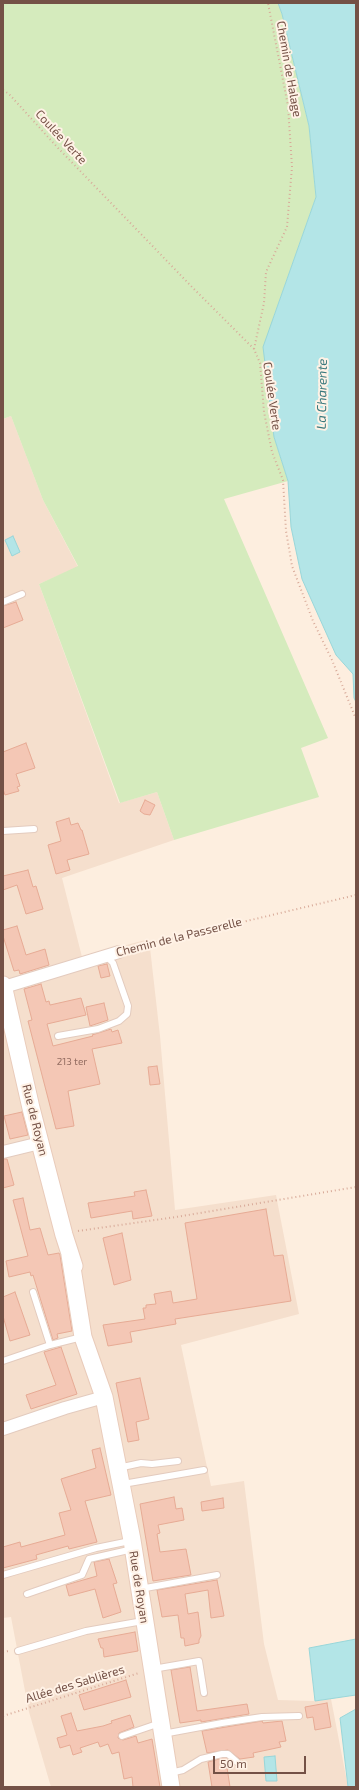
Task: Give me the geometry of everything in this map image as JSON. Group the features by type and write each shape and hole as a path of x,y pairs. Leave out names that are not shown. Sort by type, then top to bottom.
{"main road":[{"name":"Rue de Royan","path":"3,986 40,1143 64,1235 83,1290 93,1336 140,1589 170,1780"},
{"name":"Rue de Royan","path":"70,1255 83,1336 103,1393"}],"street":[{"name":"Chemin de la Passerelle","path":"3,986 119,952"},
{"path":"3,1152 40,1143"},
{"path":"3,1429 72,1406 103,1393"}],"lane":[{"path":"3,602 22,594"},
{"path":"3,831 34,829"},
{"path":"58,1036 98,1029 119,1022 127,1014 128,1006 113,963 106,956"},
{"path":"33,1292 50,1345"},
{"path":"3,1361 50,1345 83,1336"},
{"path":"118,1476 141,1463 152,1464 178,1461"},
{"path":"118,1476 204,1470"},
{"path":"3,1575 96,1548 132,1544"},
{"path":"27,1594 82,1575 89,1559 132,1544"},
{"path":"140,1589 217,1575"},
{"path":"18,1651 86,1631 145,1621"},
{"path":"153,1669 199,1662 204,1693"},
{"path":"122,1736 162,1728 262,1717 300,1716"},
{"path":"170,1780 201,1759 228,1754 237,1762"}],"path":[{"name":"Chemin de Halage","path":"254,349 264,303 266,272 287,227 292,167 288,106 268,3"},
{"name":"Coulée Verte","path":"3,90 9,94 58,148 254,349 260,364 264,412 272,452 283,480 286,531 292,566 313,622 332,660 356,719"},
{"name":"Chemin de la Passerelle","path":"119,952 356,895"},
{"path":"64,1235 87,1229 176,1218 356,1187"},
{"name":"Allée des Sablières","path":"3,1716 153,1669"}],"shaded area":[{"path":"11,416 43,500 78,567 39,584 119,803 157,792 174,840 62,878 82,957 149,939 160,1036 175,1210 276,1195 299,1314 181,1345 211,1486 244,1481 264,1644 278,1700 313,1701 331,1699 348,1787 51,1787 29,1712 11,1617 3,1618 3,419"}],"green space":[{"path":"3,3 278,3 309,126 316,197 273,319 274,437 288,481 224,499 328,738 301,748 319,797 174,840 157,792 120,803 39,584 78,566 43,500 11,416 3,419"}],"water":[{"name":"La Charente","path":"278,3 356,3 356,702 354,698 353,674 336,655 302,579 291,527 288,481 274,437 263,347 316,197 309,126"},
{"path":"13,536 20,552 12,556 5,540"},
{"path":"356,1639 356,1695 315,1701 309,1648"},
{"path":"356,1709 356,1787 348,1787 340,1718"},
{"path":"275,1756 277,1781 266,1781 264,1757"}],"building":[{"path":"16,602 23,620 3,628 3,606"},
{"path":"26,743 35,768 16,774 20,786 17,787 19,791 5,795 3,789 3,752"},
{"path":"145,800 155,805 150,815 144,814 140,811"},
{"path":"69,818 71,825 78,823 82,830 89,854 67,860 70,870 56,874 48,845 61,841 56,822"},
{"path":"28,870 33,887 36,886 43,909 26,914 17,885 3,890 3,876"},
{"path":"17,926 26,955 45,949 49,965 20,974 19,970 14,971 3,936 3,930"},
{"path":"107,964 110,976 101,978 98,966"},
{"path":"41,984 46,1002 49,1001 50,1005 81,998 86,1015 47,1024 53,1046 93,1036 92,1035 111,1029 112,1032 118,1030 122,1043 92,1049 100,1084 68,1091 74,1126 56,1129 28,1021 32,1020 24,989"},
{"path":"104,1003 108,1020 90,1026 86,1007"},
{"path":"157,1066 160,1084 150,1085 148,1067"},
{"path":"22,1112 28,1135 10,1139 4,1116"},
{"path":"3,1159 7,1159 14,1185 3,1188"},
{"path":"146,1190 152,1216 133,1219 132,1211 91,1218 88,1203 135,1196 134,1192"},
{"path":"23,1198 30,1230 40,1228 48,1255 59,1253 60,1255 72,1331 57,1334 58,1338 53,1340 33,1275 31,1276 30,1272 9,1277 6,1261 28,1256 13,1200"},
{"path":"266,1209 274,1256 283,1255 291,1301 175,1319 176,1324 130,1332 132,1342 108,1346 103,1325 145,1319 143,1308 146,1308 146,1305 156,1304 154,1294 171,1291 173,1303 197,1299 185,1223"},
{"path":"122,1233 131,1280 114,1285 103,1238"},
{"path":"15,1292 30,1335 10,1341 3,1316 3,1297"},
{"path":"61,1347 77,1394 31,1409 26,1395 56,1385 44,1352"},
{"path":"140,1378 149,1419 136,1422 139,1440 128,1442 116,1383"},
{"path":"100,1448 111,1495 85,1501 97,1542 69,1549 68,1546 36,1555 37,1559 3,1568 3,1547 20,1542 21,1547 65,1535 59,1513 71,1510 61,1479 96,1468 92,1450"},
{"path":"174,1497 176,1509 182,1508 184,1520 158,1525 160,1533 157,1534 160,1552 186,1549 191,1575 153,1581 140,1504"},
{"path":"223,1498 224,1508 202,1511 201,1502"},
{"path":"109,1559 117,1583 113,1584 121,1612 103,1618 95,1589 69,1596 66,1585 97,1576 94,1562"},
{"path":"217,1580 224,1616 211,1618 208,1590 185,1594 188,1614 198,1612 201,1636 199,1643 185,1646 184,1638 181,1638 178,1615 162,1617 157,1590"},
{"path":"135,1632 138,1651 104,1657 103,1648 101,1648 98,1639"},
{"path":"190,1667 197,1711 247,1704 249,1714 201,1722 201,1720 180,1723 171,1670"},
{"path":"126,1680 131,1697 84,1710 79,1695"},
{"path":"327,1703 331,1727 315,1730 313,1717 307,1718 305,1707"},
{"path":"71,1713 77,1731 103,1726 112,1723 111,1721 130,1715 134,1727 119,1733 118,1738 123,1740 136,1736 138,1743 152,1739 160,1787 133,1787 132,1777 124,1779 119,1752 112,1754 108,1744 100,1747 98,1742 80,1748 82,1752 73,1755 70,1745 60,1748 57,1738 67,1735 61,1716"},
{"path":"262,1721 263,1723 282,1721 286,1741 279,1742 281,1747 253,1753 254,1757 240,1759 228,1750 207,1753 202,1731"},
{"path":"226,1758 229,1761 226,1761 230,1787 212,1787 208,1762"}]}
